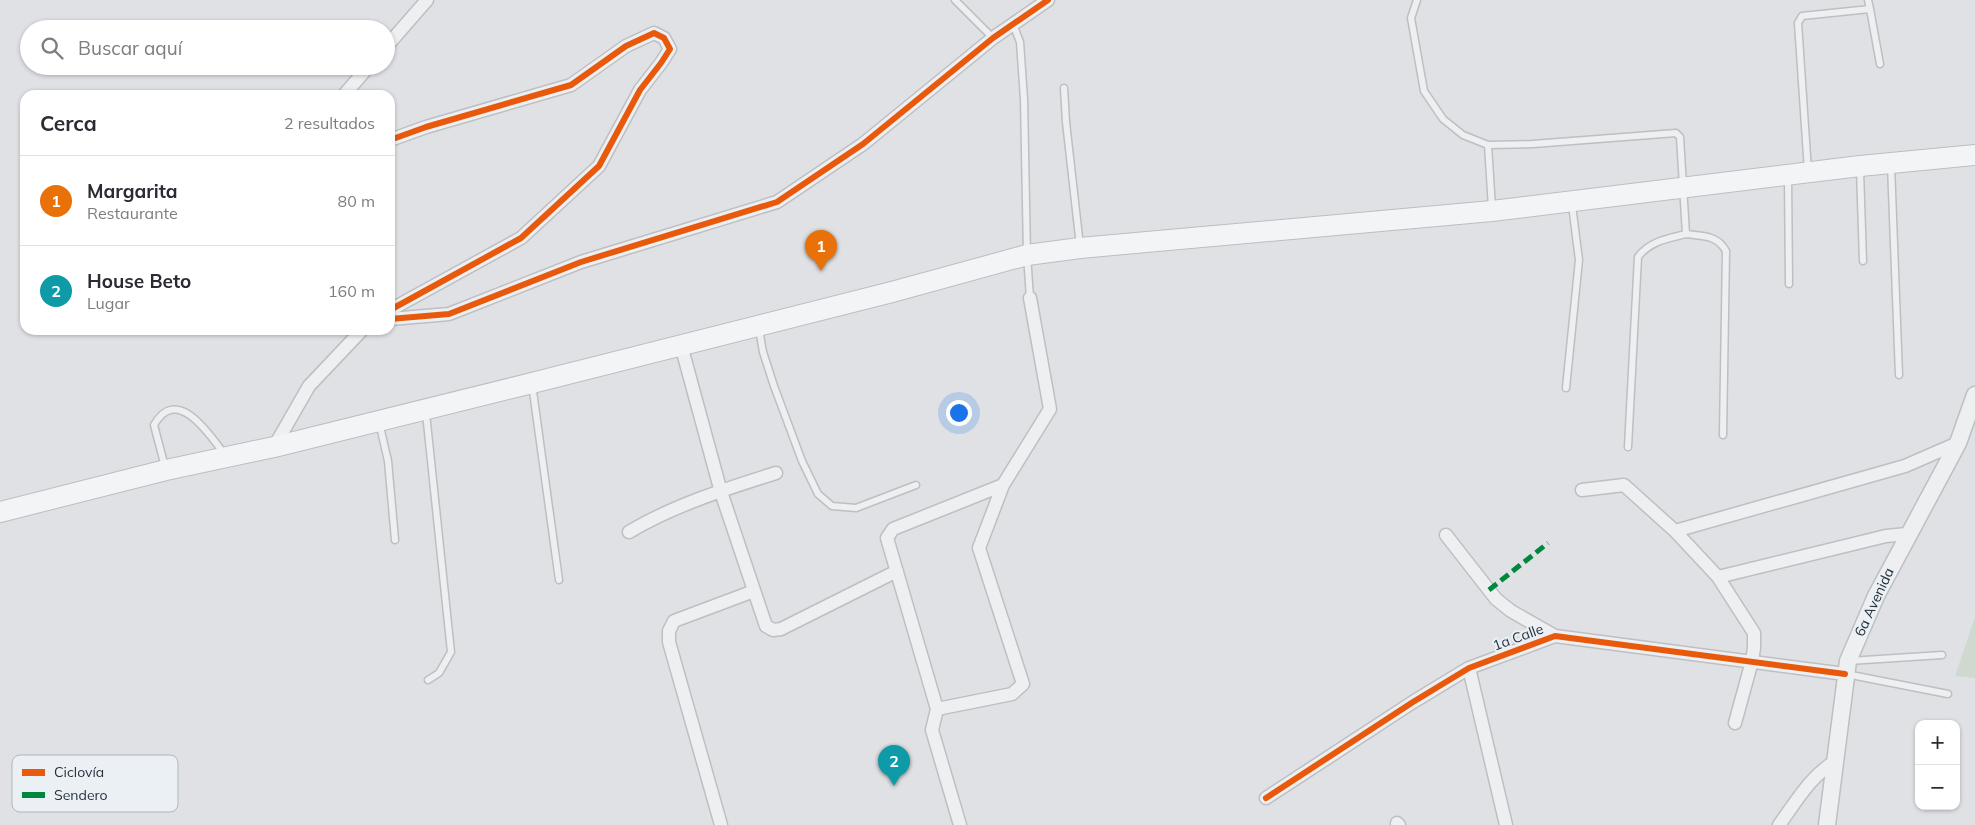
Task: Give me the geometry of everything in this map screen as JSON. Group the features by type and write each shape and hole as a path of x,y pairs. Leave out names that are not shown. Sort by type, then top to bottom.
{"main road":[{"path":"0,512 166,470 274,448 892,292 1027,255 1080,248 1492,211 1860,166 1975,155"}],"street":[{"path":"395,37 427,0"},
{"path":"395,319 449,314 581,262 777,202 863,144 993,38 1048,0"},
{"path":"395,138 426,127 571,85 626,46 654,33 664,38 670,49 661,64 640,90 599,166 521,238 395,307"},
{"path":"348,90 361,75"},
{"path":"937,709 1012,694 1023,684 979,548 1003,485 1050,409 1030,298"},
{"path":"274,448 309,386 357,335"},
{"path":"681,345 721,492 766,626 772,630 782,629 897,571"},
{"name":"6a Avenida","path":"1827,825 1846,667 1876,596 1907,534 1958,443 1975,395"},
{"path":"1674,531 1905,466 1958,443"},
{"path":"629,532 647,521 776,473"},
{"path":"960,825 932,730 937,709 887,538 893,529 1003,485"},
{"path":"1582,490 1624,485 1674,531 1718,577 1754,633 1752,661 1735,723"},
{"path":"1446,534 1496,599 1511,611 1555,636"},
{"path":"1718,577 1886,536 1907,534"},
{"path":"721,825 669,642 669,631 674,621 754,591"},
{"name":"1a Calle","path":"1266,798 1413,702 1469,668 1555,636 1752,661 1846,667"},
{"path":"1469,668 1506,825"},
{"path":"1779,825 1811,782 1825,767 1836,761"}],"lane":[{"path":"954,0 993,38"},
{"path":"1418,0 1411,18 1424,91 1443,119 1463,135 1488,145 1533,144 1676,133 1680,137 1686,234"},
{"path":"1868,0 1880,64"},
{"path":"1789,284 1798,174 1798,23 1802,16 1870,9"},
{"path":"1013,24 1020,42 1023,89 1027,255 1030,298"},
{"path":"1064,88 1080,248"},
{"path":"1488,145 1492,211"},
{"path":"1891,164 1899,375"},
{"path":"1860,166 1863,261"},
{"path":"1566,388 1579,260 1572,201"},
{"path":"1628,447 1638,257 1643,250 1653,243 1686,234 1713,237 1721,242 1726,251 1723,435"},
{"path":"758,326 763,352 774,386 802,461 818,494 832,506 856,508 916,485"},
{"path":"532,383 559,580"},
{"path":"426,409 451,652 439,673 428,680"},
{"path":"166,470 154,425 166,411 180,410 194,416 227,458"},
{"path":"378,421 388,461 395,540"},
{"path":"1846,667 1942,655"},
{"path":"1846,667 1948,694"}],"shaded area":[{"path":"1975,617 1975,678 1955,676"}],"marked path":[{"path":"1489,590 1548,543"}],"cycle path":[{"path":"395,319 449,314 581,262 777,202 863,144 993,38 1048,0"},
{"path":"395,138 426,127 571,85 626,46 654,33 664,38 670,49 640,90 599,166 521,238 395,307"},
{"path":"1266,798 1413,702 1469,668 1555,636 1845,674"}],"place":[{"name":"Margarita","path":"821,271"},
{"name":"House Beto","path":"894,786"}]}
